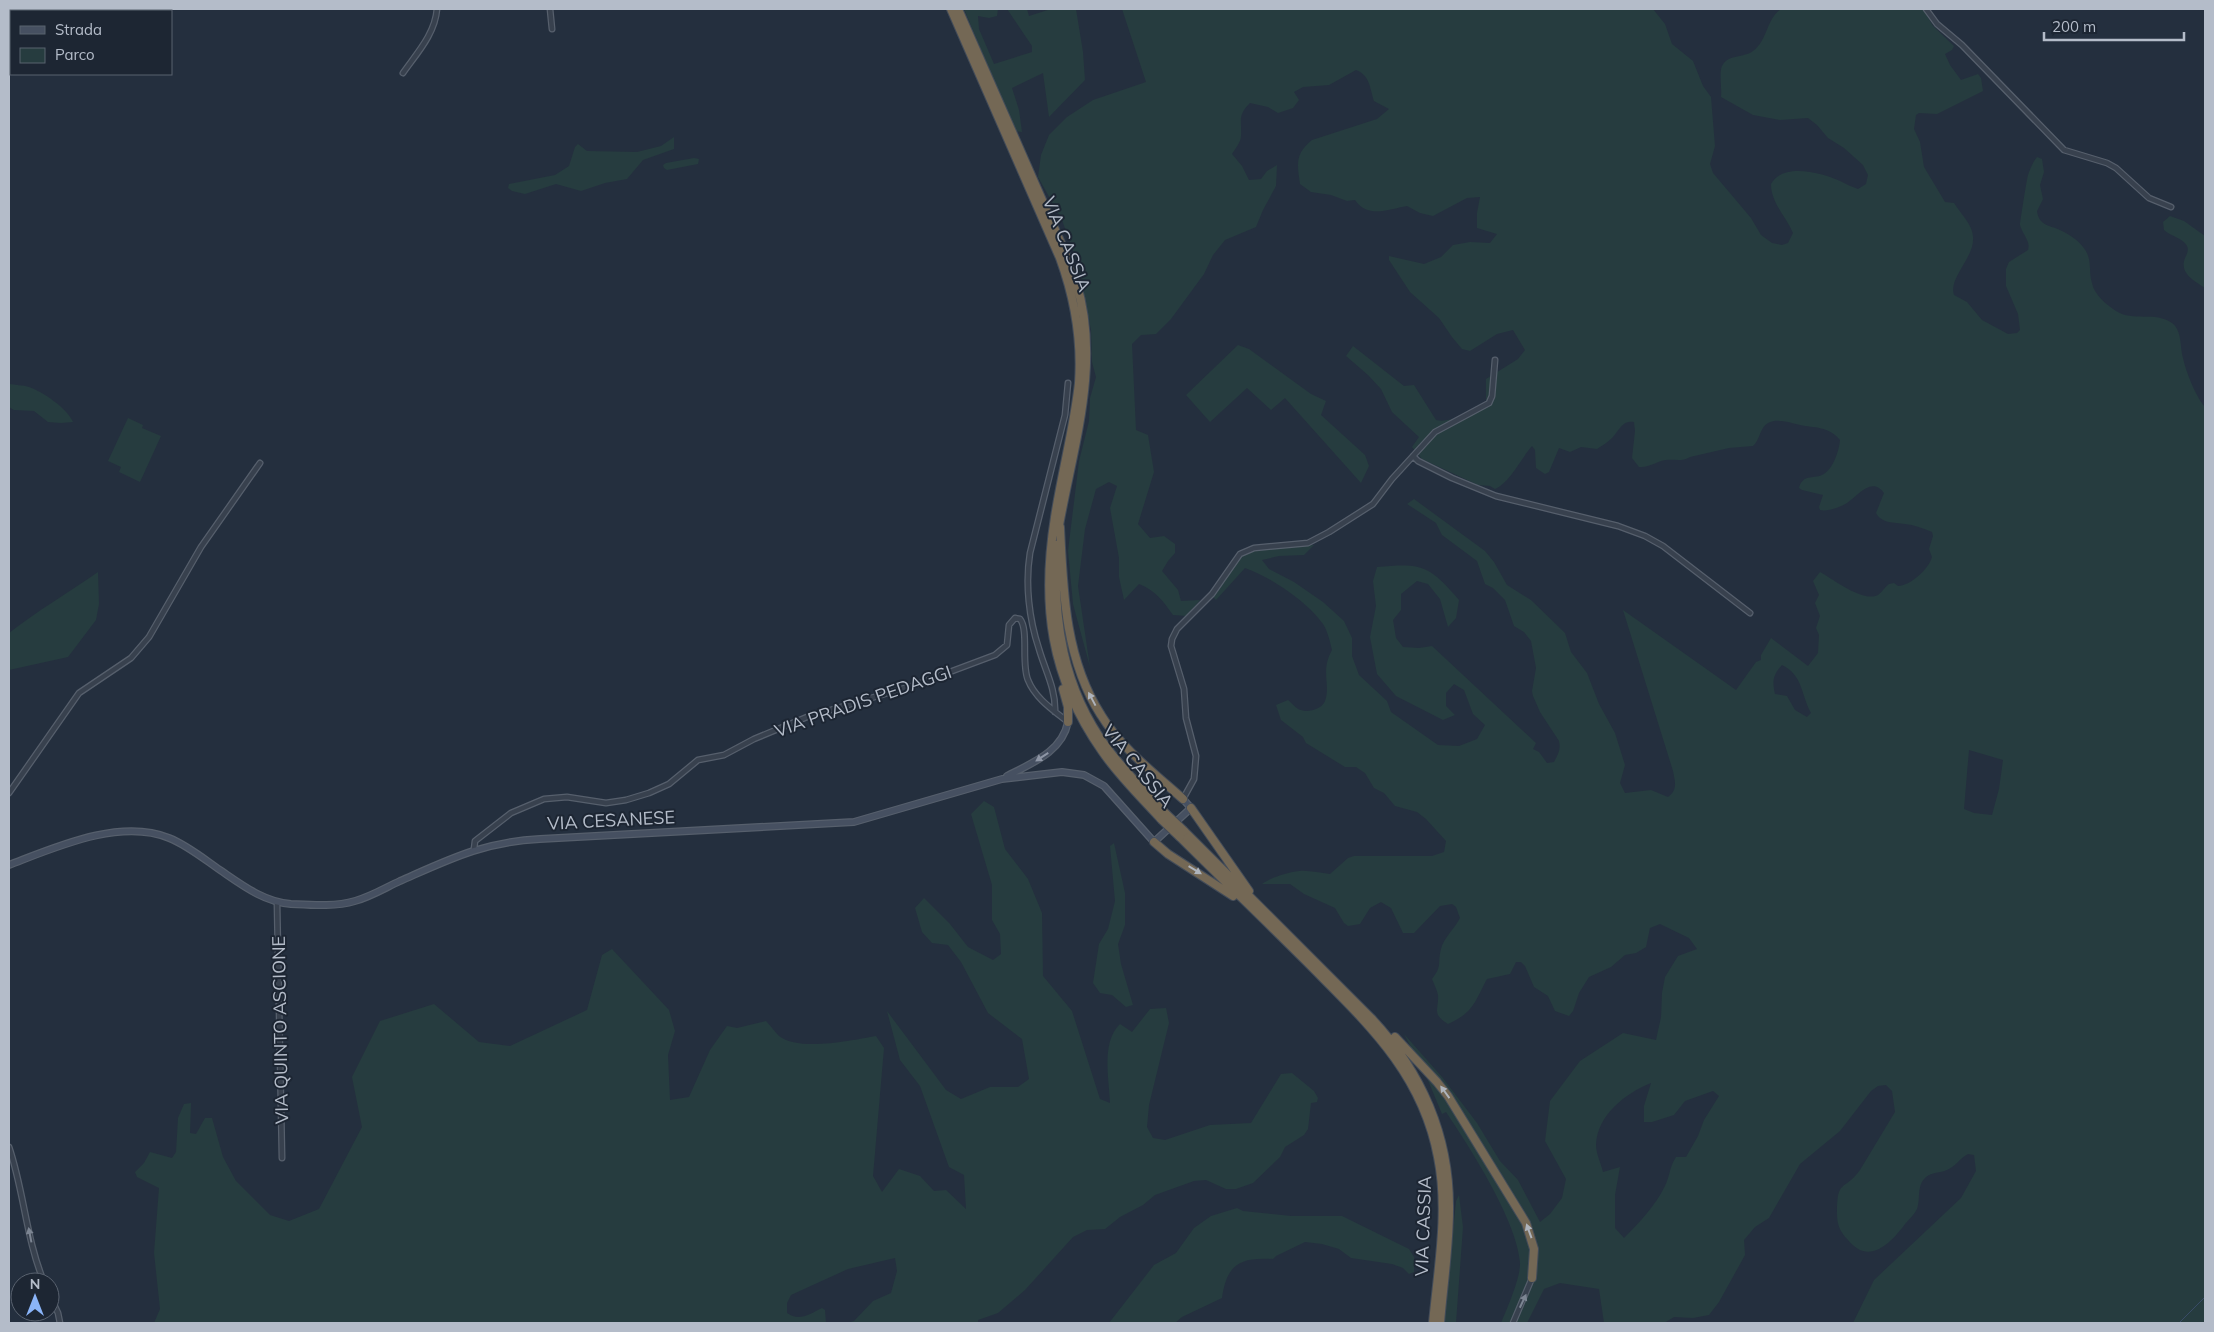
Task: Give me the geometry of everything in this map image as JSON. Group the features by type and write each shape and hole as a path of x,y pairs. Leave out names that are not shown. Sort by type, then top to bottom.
{"highway":[{"name":"VIA CASSIA","path":"951,9 1060,258 1072,290 1078,326 1080,383 1055,517 1049,572 1049,612 1056,655 1068,689 1101,751 1117,771 1262,908 1371,1018 1396,1046 1419,1082 1434,1116 1445,1156 1449,1210 1440,1323"},
{"name":"VIA CASSIA","path":"958,9 1064,250 1076,283 1083,312 1087,349 1086,384 1060,519 1056,560 1057,609 1062,652 1072,684 1092,725 1107,748 1164,817"},
{"path":"1060,519 1065,609 1074,650 1086,686 1101,716 1120,740 1183,799"},
{"path":"1056,655 1058,672 1068,705 1068,722"},
{"path":"1191,808 1262,908"},
{"name":"VIA CASSIA","path":"1182,834 1385,1043 1407,1074 1425,1110 1439,1158 1442,1228 1433,1323"},
{"path":"1154,842 1168,854 1230,892 1249,911 1269,924"},
{"path":"1371,1018 1396,1039 1443,1089 1516,1206 1526,1223 1533,1242 1534,1261 1532,1278"}],"street":[{"path":"403,74 427,39 435,22 437,9"},
{"path":"550,9 552,29"},
{"path":"1926,9 1937,24 1962,45 2064,150 2107,163 2116,168 2149,198 2171,207"},
{"path":"1154,842 1191,808 1183,799 1192,784 1196,759 1186,718 1184,689 1171,646 1175,632 1212,594 1242,552 1254,548 1304,544 1320,538 1373,504 1413,456 1439,429 1489,403 1492,396 1495,360"},
{"path":"1056,712 1055,693 1036,639 1028,593 1028,574 1030,553 1065,415 1068,384"},
{"path":"1413,456 1426,465 1488,493 1618,526 1646,536 1750,613"},
{"path":"9,793 78,692 131,658 149,637 202,546 260,463"},
{"name":"VIA PRADIS PEDAGGI","path":"474,849 475,841 495,824 531,803 559,797 606,803 639,797 669,784 698,760 724,755 801,719 915,685 995,655 1006,647 1009,625 1015,618 1020,619 1024,625 1024,660 1028,681 1038,696 1068,722"},
{"path":"1002,779 1047,754 1062,739 1068,722"},
{"name":"VIA CESANESE","path":"9,865 105,833 124,831 148,832 176,841 248,889 277,902 314,905 354,901 474,849 519,840 854,822 1002,779 1062,772 1087,776 1110,790 1138,826 1154,842"},
{"name":"VIA QUINTO ASCIONE","path":"277,902 282,1158"},
{"path":"9,1147 41,1272"},
{"path":"1513,1323 1532,1278"}],"green space":[{"path":"964,9 998,9 997,16 989,18 978,16 979,29 994,64 1032,52 1032,46 1007,9 1027,9 1029,16 1051,9 1076,9 1083,52 1085,80 1049,117 1043,73 1012,88 1019,110 1022,132 1015,131"},
{"path":"1122,9 1653,9 1665,24 1672,44 1693,61 1703,86 1711,97 1715,146 1710,164 1713,173 1751,218 1761,235 1772,243 1782,245 1788,243 1793,233 1773,197 1771,184 1777,177 1784,173 1803,171 1823,175 1858,189 1866,184 1868,175 1863,165 1844,148 1828,138 1808,118 1780,120 1753,115 1721,97 1722,66 1732,58 1753,51 1762,41 1772,18 1781,9 1923,9 1933,26 1954,46 1952,50 1945,54 1950,65 1961,80 1978,74 1981,78 1983,91 1937,114 1919,113 1916,115 1914,129 1920,142 1924,167 1945,202 1954,203 1969,224 1973,237 1973,245 1953,288 1954,295 1967,302 1982,320 2008,334 2017,333 2020,330 2018,314 2006,286 2006,269 2009,262 2028,250 2029,247 2020,225 2022,209 2030,170 2037,157 2042,159 2044,172 2040,185 2043,199 2037,211 2040,220 2046,225 2068,234 2081,244 2088,256 2093,287 2098,296 2109,306 2116,311 2130,316 2165,319 2175,326 2178,330 2183,358 2189,377 2205,407 2205,1323 1853,1323 1874,1280 1961,1198 1976,1171 1974,1155 1968,1154 1950,1169 1928,1175 1921,1184 1917,1209 1893,1238 1879,1249 1872,1251 1856,1248 1843,1234 1838,1225 1838,1195 1842,1187 1860,1170 1895,1112 1892,1091 1886,1085 1878,1086 1871,1091 1840,1131 1800,1164 1769,1218 1755,1227 1744,1240 1745,1255 1719,1302 1709,1315 1693,1318 1674,1317 1664,1323 1604,1323 1599,1289 1560,1283 1544,1289 1527,1323 1501,1323 1513,1293 1520,1268 1517,1245 1510,1225 1490,1184 1446,1112 1442,1114 1427,1078 1404,1034 1442,1077 1477,1123 1500,1161 1518,1180 1540,1222 1550,1214 1562,1198 1566,1179 1545,1141 1550,1101 1580,1061 1623,1033 1656,1040 1661,1017 1665,977 1678,956 1697,949 1689,938 1660,924 1650,928 1646,947 1636,953 1625,955 1611,967 1589,977 1579,993 1573,1011 1569,1016 1555,1011 1548,996 1534,987 1525,966 1521,962 1516,962 1510,974 1487,979 1476,1001 1468,1011 1457,1020 1448,1024 1439,1017 1437,1011 1438,995 1432,979 1439,967 1442,945 1460,918 1456,907 1452,904 1440,906 1414,933 1403,933 1391,908 1381,902 1370,908 1360,924 1348,926 1335,908 1304,894 1290,884 1262,884 1285,874 1295,872 1306,871 1330,874 1348,858 1354,856 1432,856 1444,852 1446,841 1417,812 1395,806 1384,793 1374,788 1365,773 1356,767 1345,767 1306,743 1303,737 1281,720 1276,705 1288,700 1297,708 1307,711 1318,708 1325,701 1327,695 1326,671 1328,658 1332,650 1323,624 1308,607 1288,591 1266,577 1245,568 1216,600 1213,597 1222,580 1237,559 1249,551 1277,546 1314,545 1304,555 1279,556 1262,560 1269,569 1294,582 1323,602 1344,621 1352,638 1352,656 1359,675 1387,701 1391,712 1438,745 1459,746 1477,739 1485,725 1473,714 1464,690 1454,684 1446,693 1446,706 1455,715 1443,720 1396,696 1377,674 1370,637 1376,606 1373,581 1377,567 1415,566 1432,573 1459,600 1456,618 1448,627 1440,599 1428,584 1417,581 1401,594 1401,610 1393,620 1396,638 1403,647 1419,648 1432,646 1536,743 1533,749 1539,752 1547,763 1554,762 1560,744 1540,712 1533,696 1532,691 1536,668 1531,641 1524,632 1514,626 1505,600 1493,588 1485,584 1477,561 1442,535 1436,523 1407,504 1414,499 1485,551 1494,562 1507,585 1531,600 1565,633 1571,652 1587,673 1599,704 1615,733 1625,765 1620,783 1625,793 1651,790 1668,797 1675,788 1673,771 1623,610 1736,690 1756,662 1761,660 1761,655 1771,638 1808,666 1818,653 1819,635 1816,628 1820,616 1815,603 1819,595 1813,581 1820,572 1856,593 1872,597 1878,595 1889,584 1894,583 1898,586 1908,583 1927,567 1932,557 1929,549 1933,536 1932,532 1908,524 1889,522 1879,517 1876,513 1884,493 1874,486 1865,489 1841,506 1830,510 1820,510 1819,507 1823,495 1799,488 1805,479 1826,473 1837,455 1840,440 1836,435 1821,428 1784,421 1776,421 1765,425 1753,446 1729,448 1684,459 1662,461 1643,467 1639,467 1632,458 1635,431 1634,422 1630,422 1623,425 1611,439 1597,449 1581,447 1570,452 1559,448 1549,472 1545,474 1536,468 1535,450 1532,446 1505,482 1495,489 1490,486 1478,485 1422,459 1412,447 1419,437 1392,412 1381,389 1346,356 1353,346 1404,386 1414,385 1436,420 1442,421 1462,415 1486,402 1486,379 1518,359 1525,350 1513,330 1497,334 1470,351 1462,349 1439,318 1410,292 1389,260 1389,256 1424,264 1441,257 1453,245 1470,242 1490,243 1497,234 1477,228 1480,197 1467,198 1433,216 1420,213 1407,206 1372,211 1360,206 1355,200 1347,201 1331,195 1311,192 1300,184 1298,159 1306,145 1312,140 1377,119 1389,109 1374,101 1367,79 1361,72 1356,70 1329,85 1303,87 1294,92 1299,100 1293,108 1278,113 1268,107 1250,103 1246,107 1241,118 1241,138 1232,154 1242,166 1249,180 1261,179 1267,171 1277,165 1276,186 1256,227 1225,240 1213,255 1204,274 1171,319 1156,334 1141,335 1132,344 1136,430 1148,435 1154,472 1138,524 1150,538 1164,536 1175,544 1175,553 1162,571 1178,590 1181,601 1200,600 1187,616 1173,615 1154,593 1139,584 1124,600 1110,508 1117,486 1109,482 1096,489 1085,529 1078,586 1090,667 1073,604 1068,551 1079,461 1089,421 1090,398 1096,377 1092,362 1091,330 1076,259 1062,220 1038,177 1041,155 1049,135 1067,117 1093,100 1146,82","holes":["1782,665 1794,674 1801,686 1811,713 1807,717 1795,710 1787,696 1775,694 1774,678","1969,750 2003,760 1999,789 1992,815 1974,813 1964,809","1651,1083 1644,1106 1644,1122 1652,1122 1674,1115 1685,1101 1713,1091 1719,1096 1704,1120 1698,1136 1686,1157 1676,1157 1665,1186 1657,1200 1624,1238 1615,1228 1615,1195 1620,1167 1603,1172 1596,1145 1601,1124 1607,1115 1614,1106 1641,1087"]},
{"path":"674,137 674,149 643,160 627,179 605,183 581,191 556,184 525,194 508,188 509,184 555,175 569,166 575,147 578,144 587,151 637,152 661,146"},
{"path":"694,158 699,159 698,164 667,170 663,165 666,163"},
{"path":"2170,216 2184,221 2205,236 2205,288 2192,279 2184,268 2188,252 2185,243 2164,230 2163,222"},
{"path":"1238,345 1249,349 1311,394 1326,401 1321,415 1365,455 1369,466 1361,483 1285,398 1271,410 1247,388 1210,422 1186,395"},
{"path":"9,384 35,389 66,411 73,422 48,422 34,411 14,410 9,407"},
{"path":"128,418 143,425 142,428 161,436 140,482 119,472 121,467 108,461"},
{"path":"98,572 99,604 96,620 68,657 9,670 9,633"},
{"path":"984,801 994,807 1005,849 1028,879 1042,913 1043,976 1072,1011 1100,1099 1110,1103 1108,1051 1114,1032 1120,1024 1132,1032 1150,1009 1166,1008 1169,1023 1149,1105 1147,1127 1153,1138 1165,1140 1210,1125 1251,1123 1281,1074 1292,1073 1314,1091 1318,1098 1317,1102 1311,1103 1308,1129 1304,1135 1285,1147 1280,1157 1253,1183 1236,1189 1226,1189 1206,1180 1194,1181 1155,1195 1143,1205 1120,1217 1105,1229 1087,1230 1073,1237 1025,1290 998,1313 978,1320 978,1323 847,1323 854,1321 873,1301 891,1293 897,1271 895,1258 848,1269 791,1295 787,1303 787,1313 791,1316 800,1317 809,1315 822,1308 825,1310 826,1323 154,1323 160,1309 154,1253 159,1188 137,1177 135,1172 144,1163 150,1152 172,1158 176,1152 178,1118 184,1104 191,1103 190,1133 196,1134 205,1118 212,1118 223,1157 236,1181 270,1215 289,1221 319,1209 362,1127 352,1077 380,1021 434,1004 479,1042 510,1046 587,1010 602,955 612,949 669,1010 675,1031 668,1055 670,1100 689,1097 710,1050 727,1026 737,1028 766,1021 779,1036 788,1041 812,1044 826,1044 876,1036 884,1048 873,1176 882,1192 899,1169 920,1176 934,1191 946,1190 966,1209 964,1175 949,1167 920,1086 900,1060 887,1011 946,1090 961,1099 990,1087 1018,1087 1029,1079 1022,1039 988,1013 961,962 948,945 932,943 922,932 915,908 924,898 950,924 968,947 993,960 1001,954 1000,934 992,920 992,885 971,814"},
{"path":"1114,843 1125,893 1125,925 1118,944 1121,964 1133,1005 1126,1007 1112,995 1100,993 1093,983 1099,944 1108,929 1115,901 1110,846"},
{"path":"1459,1195 1463,1227 1456,1323 1444,1323 1456,1201"},
{"path":"1237,1208 1243,1211 1291,1216 1342,1216 1409,1249 1414,1257 1414,1272 1409,1274 1403,1268 1392,1264 1351,1258 1339,1249 1305,1242 1273,1259 1252,1259 1237,1265 1228,1277 1222,1298 1182,1317 1175,1323 1109,1323 1154,1265 1176,1253 1194,1228 1211,1216"}],"waterway":[{"path":"2179,1323 2205,1297"}]}
